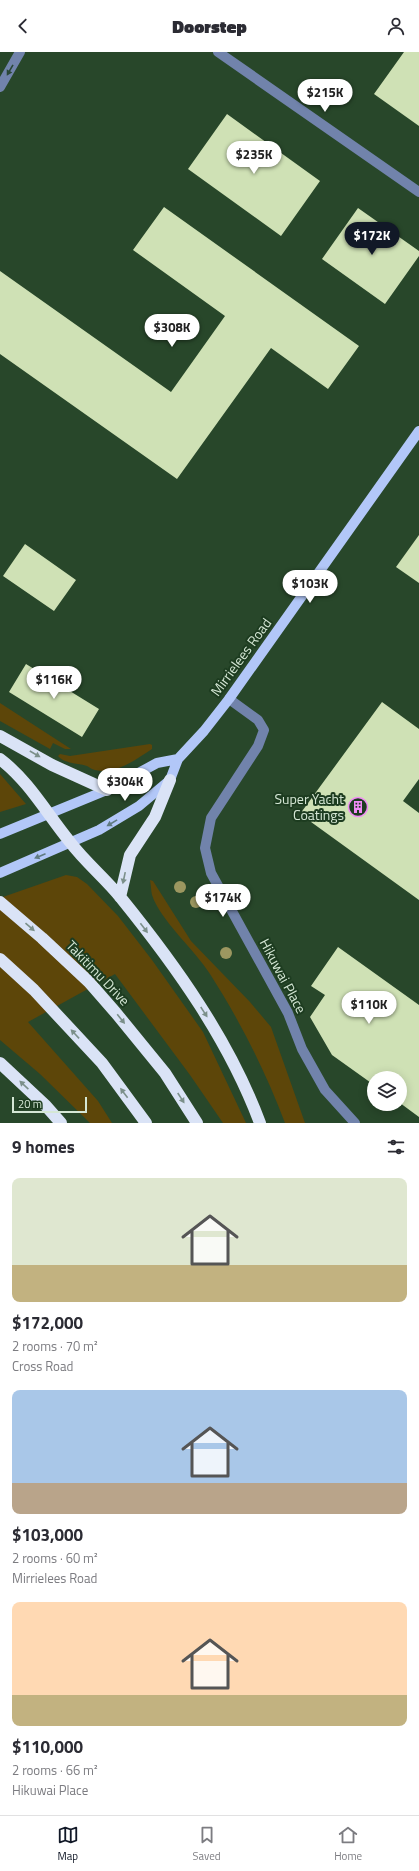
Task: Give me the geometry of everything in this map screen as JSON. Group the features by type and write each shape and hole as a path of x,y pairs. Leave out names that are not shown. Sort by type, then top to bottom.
{"highway":[{"path":"0,736 52,765 107,790"},
{"path":"0,759 22,779 70,843 120,897 182,979 218,1033 234,1063 260,1123"},
{"path":"120,897 130,856 155,817 170,780"},
{"name":"Takitimu Drive","path":"0,902 88,982 116,1013 165,1074 197,1123"},
{"path":"0,959 34,990 102,1063 146,1123"},
{"path":"0,1063 61,1123"}],"main road":[{"name":"Mirrielees Road","path":"170,780 178,758 204,731 228,699 419,431"},
{"path":"0,834 107,790 157,763 178,758"},
{"path":"0,873 99,830 139,806 170,780"}],"street":[{"path":"0,87 20,52"},
{"path":"218,52 419,192"},
{"name":"Hikuwai Place","path":"228,699 258,720 264,730 258,746 211,818 205,848 211,873 288,1013 302,1049 324,1090 355,1123"}],"shaded area":[{"path":"0,703 71,749 65,749 53,743 50,749 0,721"},
{"path":"150,744 152,745 152,749 138,758 124,766 108,771 100,771 87,766 64,761 58,756 60,754 70,756"},
{"path":"0,774 26,804 0,812"},
{"path":"66,875 77,877 87,884 118,916 152,960 203,1032 246,1123 223,1123 190,1075 115,974 28,1022 98,1101 112,1123 90,1123 40,1074 0,1040 0,898"},
{"path":"150,880 153,881 191,941 250,1002 271,1027 305,1123 285,1123 260,1065 232,1010 204,965 162,915 152,895"}],"building":[{"path":"404,52 419,52 419,126 374,94"},
{"path":"227,114 320,181 281,236 188,169"},
{"path":"164,207 359,346 328,389 271,348 177,479 0,354 0,271 171,392 225,316 133,250"},
{"path":"358,208 419,251 419,256 385,304 322,259"},
{"path":"419,535 419,583 396,567"},
{"path":"25,544 76,580 54,611 3,576"},
{"path":"26,664 99,709 82,737 9,692"},
{"name":"Super Yacht Coatings","path":"382,702 419,729 419,779 403,801 419,813 419,900 300,814"},
{"path":"338,947 419,1005 419,1117 407,1108 407,1071 367,1071 367,1080 332,1055 310,1017 325,995 311,986"}],"place":[{"name":"Super Yacht Coatings","path":"358,807"}]}
